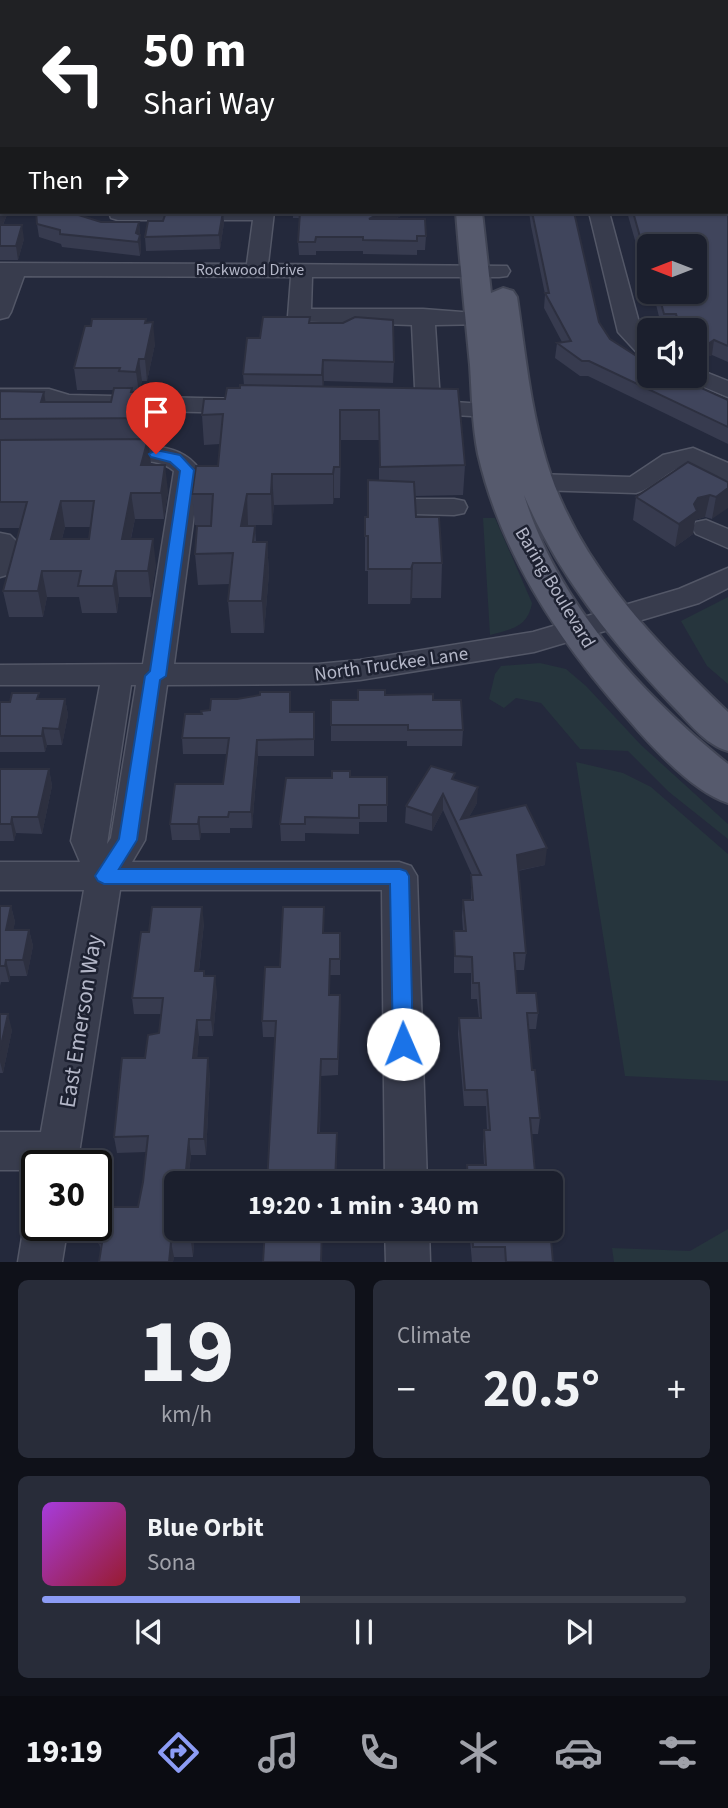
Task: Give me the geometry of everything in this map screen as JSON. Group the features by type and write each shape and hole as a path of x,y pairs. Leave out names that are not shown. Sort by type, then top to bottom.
{"main road":[{"name":"Baring Boulevard","path":"470,214 487,271 520,423 536,482 567,544 617,617 655,664 728,736"},
{"name":"Baring Boulevard","path":"491,214 480,319 495,451 513,514 539,566 576,629 664,731 728,787"}],"street":[{"path":"257,269 264,214"},
{"path":"600,214 630,332 637,339"},
{"name":"Rockwood Drive","path":"8,269 487,271"},
{"path":"0,312 8,269"},
{"path":"302,269 299,316 480,319"},
{"path":"423,316 428,408"},
{"path":"707,380 728,390"},
{"path":"0,396 49,396 66,402 263,407"},
{"path":"401,408 489,410"},
{"name":"East Emerson Way","path":"59,1150 104,876 128,840 187,470 175,458 164,455 84,455"},
{"path":"536,482 636,485 672,460 693,456 728,474"},
{"path":"383,507 454,507"},
{"path":"0,541 6,545 0,568"},
{"name":"North Truckee Lane","path":"0,675 318,674 360,670 534,642 689,596 728,577"},
{"path":"104,876 88,841 117,676"},
{"path":"0,876 400,876 406,1171"},
{"path":"0,1151 21,1154"},
{"path":"40,1262 43,1241"},
{"path":"407,1241 408,1262"}],"shaded area":[{"path":"483,518 495,518 532,603 527,617 518,626 490,635"},
{"path":"728,597 728,684 707,666 681,621"},
{"path":"540,663 566,669 586,686 641,745 728,824 728,839 669,792 628,751 580,749 541,703 516,698 504,708 489,699 495,674 501,666"},
{"path":"576,762 623,773 651,787 728,854 728,1081 625,1076"},
{"path":"728,1229 728,1262 614,1262 612,1248 690,1251"}],"building":[{"path":"36,214 75,214 101,222 139,222 136,233 140,235 138,242 60,234 60,230 37,224"},
{"path":"165,214 223,214 219,235 145,237 148,221 163,221"},
{"path":"300,214 379,214 369,219 425,219 426,236 417,236 417,241 316,237 315,242 298,242"},
{"path":"532,214 574,214 599,322 610,339 637,356 637,384 589,361 582,361 557,343 571,341 545,293 549,293"},
{"path":"634,214 728,214 728,346 714,340 707,344 707,318 677,318 676,314 664,314 661,304 707,304 707,234 639,234"},
{"path":"0,225 22,225 16,246 0,246"},
{"path":"263,317 310,317 309,323 343,323 355,317 393,320 394,362 323,360 322,375 243,374 247,338 260,338"},
{"path":"92,319 146,319 145,323 153,322 145,359 139,359 136,372 119,371 120,368 74,368 85,326 91,326"},
{"path":"240,385 458,389 465,465 380,467 379,410 340,410 340,467 334,467 333,474 272,474 271,494 247,494 241,526 255,526 253,542 267,542 262,601 228,601 233,553 195,554 197,526 211,526 213,494 192,494 196,466 218,466 223,414 202,415 204,399 225,399 227,388 240,388"},
{"path":"114,388 132,388 131,392 158,392 154,418 0,419 0,391 44,392 41,402 111,402"},
{"path":"646,388 702,388 728,400 728,427"},
{"path":"148,439 141,465 165,465 161,493 131,493 122,539 153,539 148,571 116,571 113,586 78,586 81,571 42,571 38,591 3,591 27,502 0,502 0,440","holes":["61,501 94,501 89,539 51,539"]},
{"path":"688,462 728,482 728,488 716,497 710,495 698,498 694,504 697,511 679,524 636,497"},
{"path":"368,480 414,482 416,517 439,517 442,563 413,563 411,569 368,569 365,517 368,517"},
{"path":"358,690 385,690 385,695 433,694 433,700 461,700 463,730 408,730 408,725 331,725 331,700 358,700"},
{"path":"260,692 290,692 290,712 314,712 314,739 257,740 251,812 229,812 228,817 199,817 198,824 170,824 175,784 223,784 229,738 182,738 185,714 202,714 201,711 210,710 211,699 237,699 260,695"},
{"path":"12,693 39,693 37,699 65,699 59,729 43,728 42,736 0,736 0,702 10,702"},
{"path":"431,766 455,773 452,779 478,787 461,819 526,805 547,848 517,855 526,953 514,953 517,993 536,993 538,1013 527,1013 540,1118 530,1118 535,1171 467,1171 467,1165 486,1165 484,1130 490,1130 487,1090 465,1090 459,1018 481,1018 479,983 473,983 472,957 455,956 454,931 466,931 463,900 473,900 471,875 481,875 443,794 432,815 406,806"},
{"path":"0,769 49,769 38,817 12,817 11,824 0,824"},
{"path":"332,771 350,771 350,777 387,777 387,805 359,805 359,818 305,817 305,824 280,824 286,778 332,778"},
{"path":"0,906 11,906 6,930 29,930 23,960 6,960 5,966 0,966"},
{"path":"152,907 202,907 195,971 204,971 204,976 215,976 211,1020 197,1020 193,1058 208,1058 204,1139 189,1139 186,1171 164,1171 164,1241 191,1242 171,1242 169,1262 99,1262 102,1243 99,1241 112,1241 112,1207 138,1207 143,1182 148,1136 114,1137 122,1058 145,1058 148,1035 159,1033 163,998 132,998 141,932 149,932"},
{"path":"283,907 324,907 323,933 340,933 340,959 330,959 329,995 340,995 338,1059 321,1059 318,1133 337,1133 335,1171 268,1171 276,1021 262,1021 265,967 280,967"},
{"path":"0,1014 8,1014 0,1050"},
{"path":"264,1241 322,1241 321,1262 263,1262"},
{"path":"473,1241 551,1241 553,1262 506,1262 505,1247 473,1247"}],"route":[{"path":"156,454 175,458 187,470 163,624 158,676 153,676 128,840 104,876 400,876 403,1044"}]}
